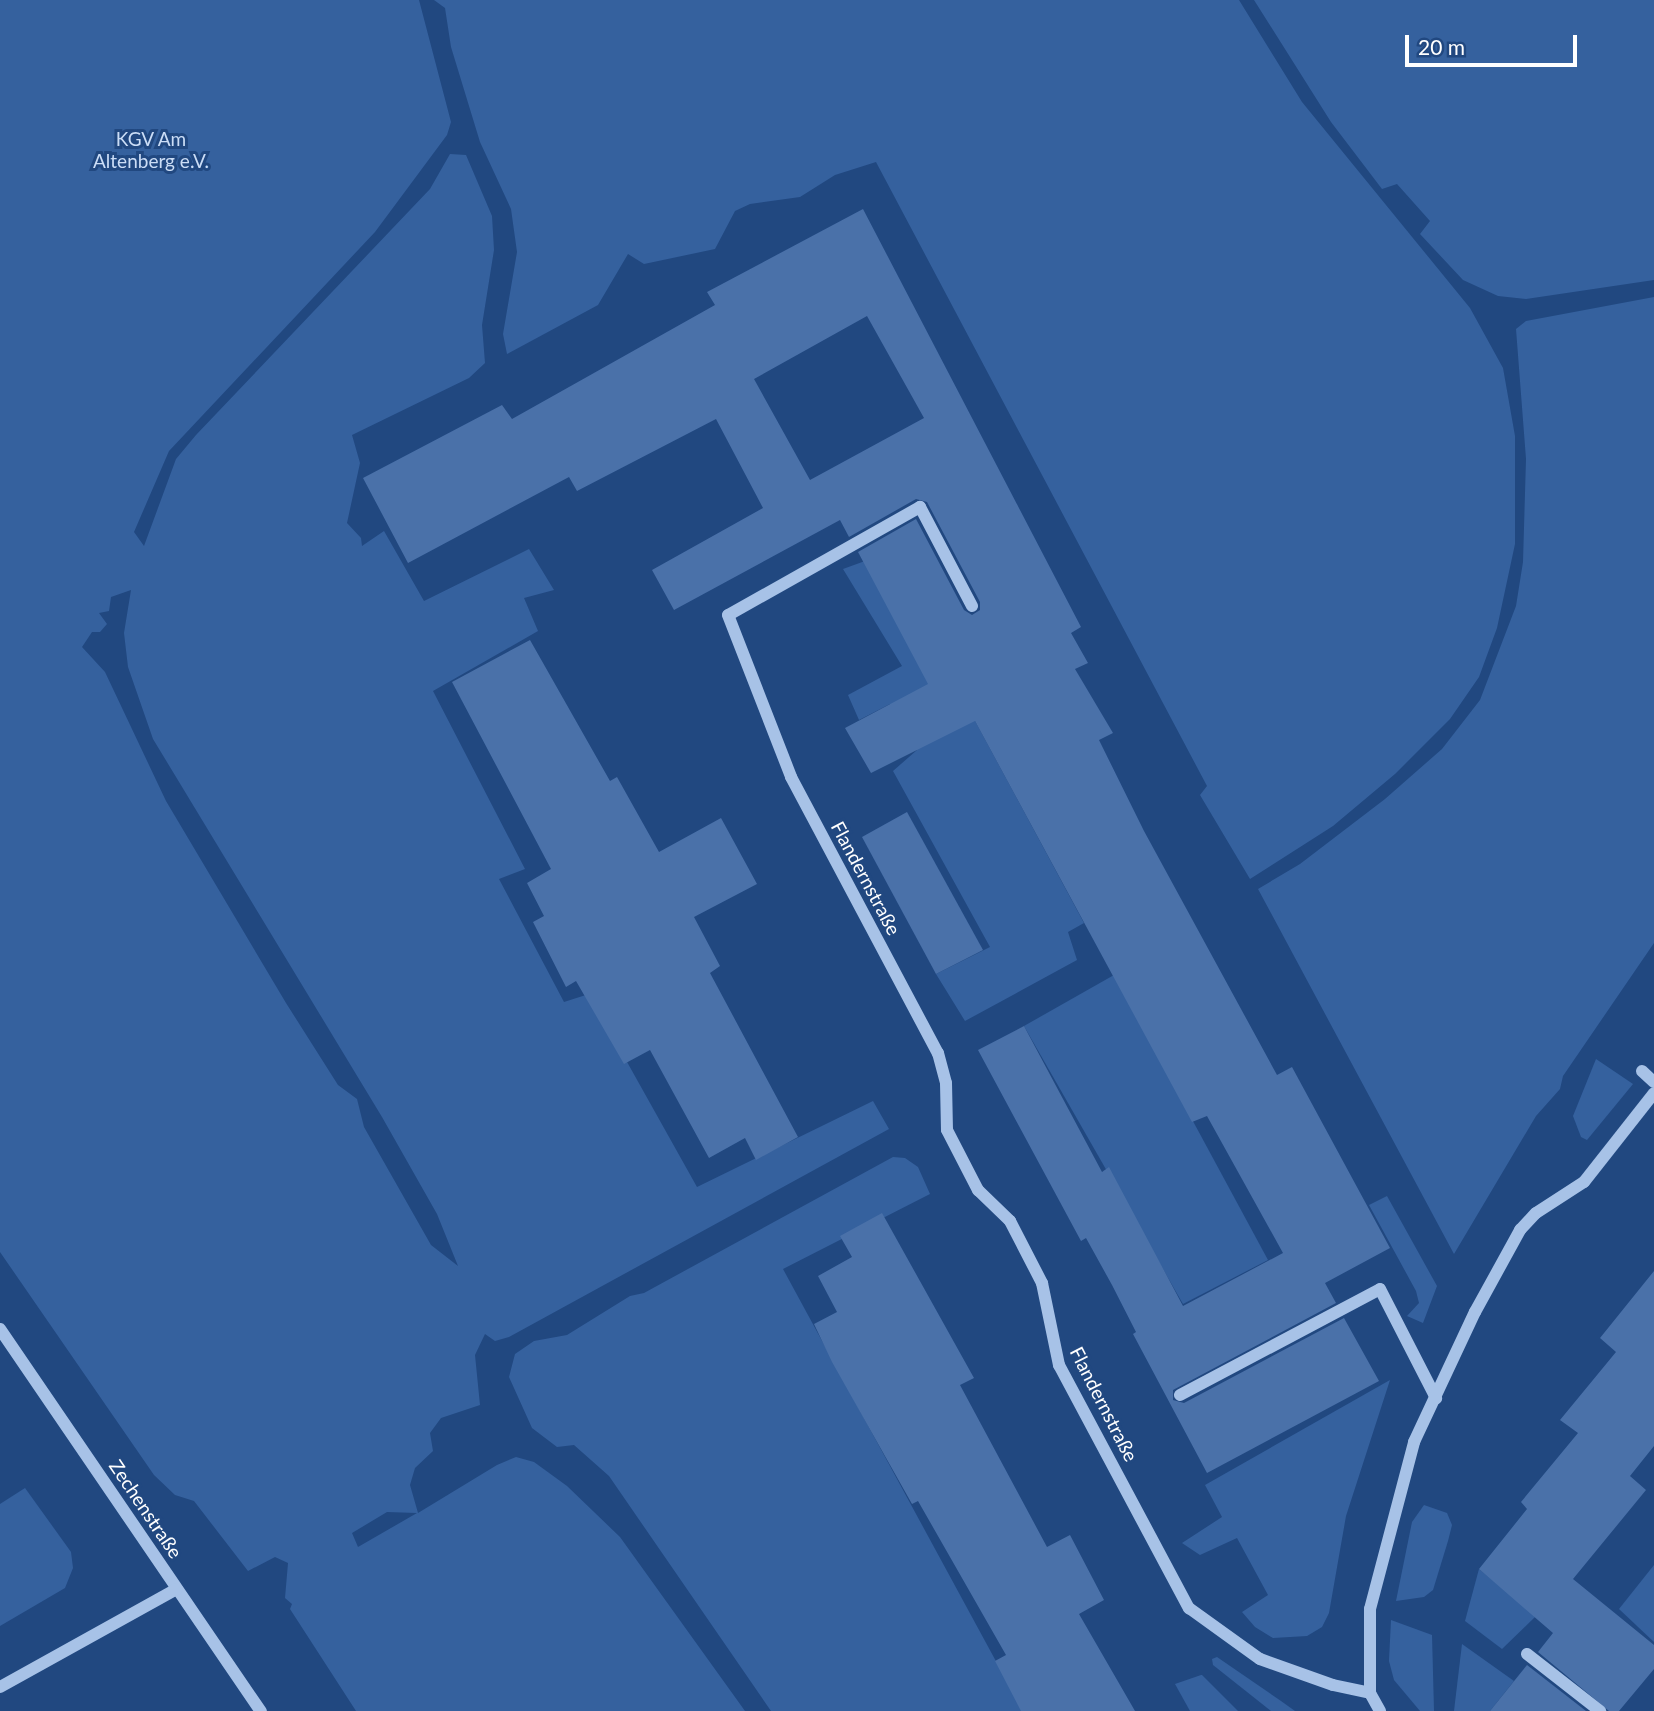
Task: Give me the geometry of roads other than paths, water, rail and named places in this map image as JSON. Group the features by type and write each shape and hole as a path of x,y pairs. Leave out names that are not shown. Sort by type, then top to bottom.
{"street":[{"name":"Flandernstraße","path":"972,606 920,507 728,614 790,777 938,1053 946,1083 947,1130 978,1190 1005,1213 1036,1270 1047,1297 1059,1365 1189,1608 1260,1659 1333,1685 1370,1693"},
{"path":"1642,1071 1654,1082"},
{"path":"1380,1711 1370,1693 1370,1609 1415,1442 1475,1312 1520,1230 1536,1213 1584,1182 1654,1093"},
{"path":"1180,1395 1380,1289 1436,1398"},
{"name":"Zechenstraße","path":"0,1329 261,1711"},
{"path":"0,1686 177,1588"},
{"path":"1527,1654 1600,1711"}],"park label":[{"name":"KGV Am Altenberg e.V.","path":"151,150"}]}
